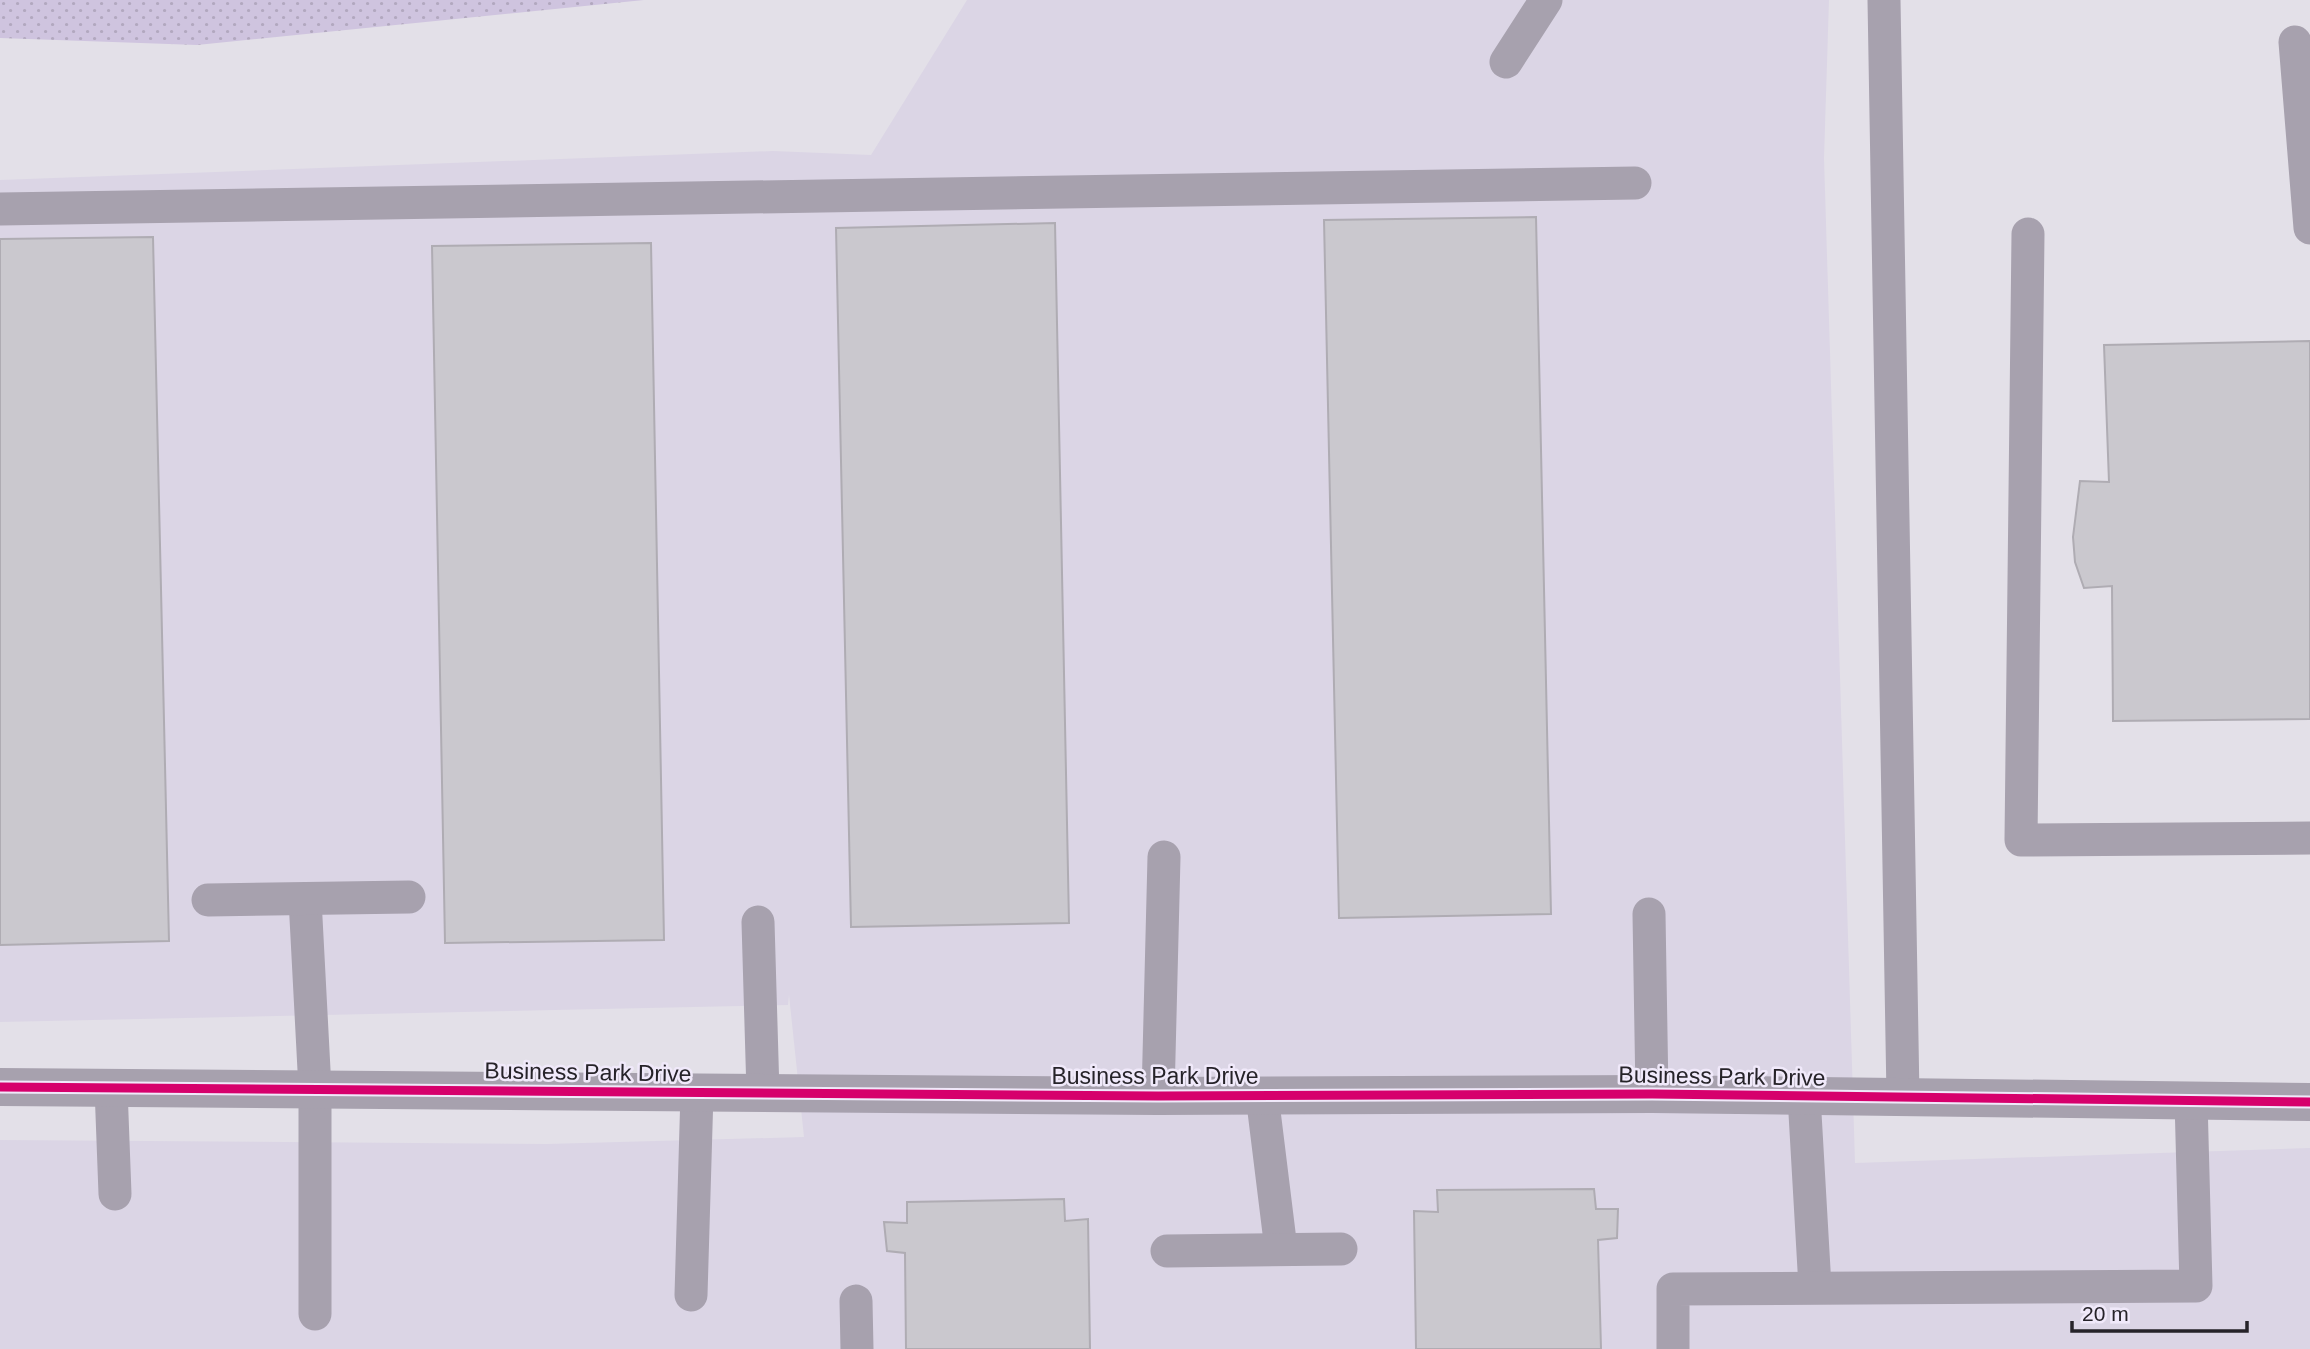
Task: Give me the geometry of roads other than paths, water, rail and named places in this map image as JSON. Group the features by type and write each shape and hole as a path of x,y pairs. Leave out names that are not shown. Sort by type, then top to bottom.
{"street":[{"name":"Business Park Drive","path":"0,1087 1158,1096 1653,1094 2310,1102"}],"lane":[{"path":"1506,62 1546,0"},
{"path":"1884,0 1903,1097"},
{"path":"2295,42 2310,228"},
{"path":"0,209 1635,183"},
{"path":"2028,234 2021,840 2310,838"},
{"path":"1158,1096 1164,857"},
{"path":"208,900 409,897"},
{"path":"306,899 315,1089 315,1314"},
{"path":"1649,914 1653,1094"},
{"path":"758,922 763,1093"},
{"path":"111,1088 115,1194"},
{"path":"691,1295 697,1093"},
{"path":"1262,1095 1282,1249"},
{"path":"1804,1096 1815,1287"},
{"path":"1673,1349 1673,1289 2196,1286 2191,1100"},
{"path":"1167,1251 1341,1249"},
{"path":"856,1301 857,1349"}]}
